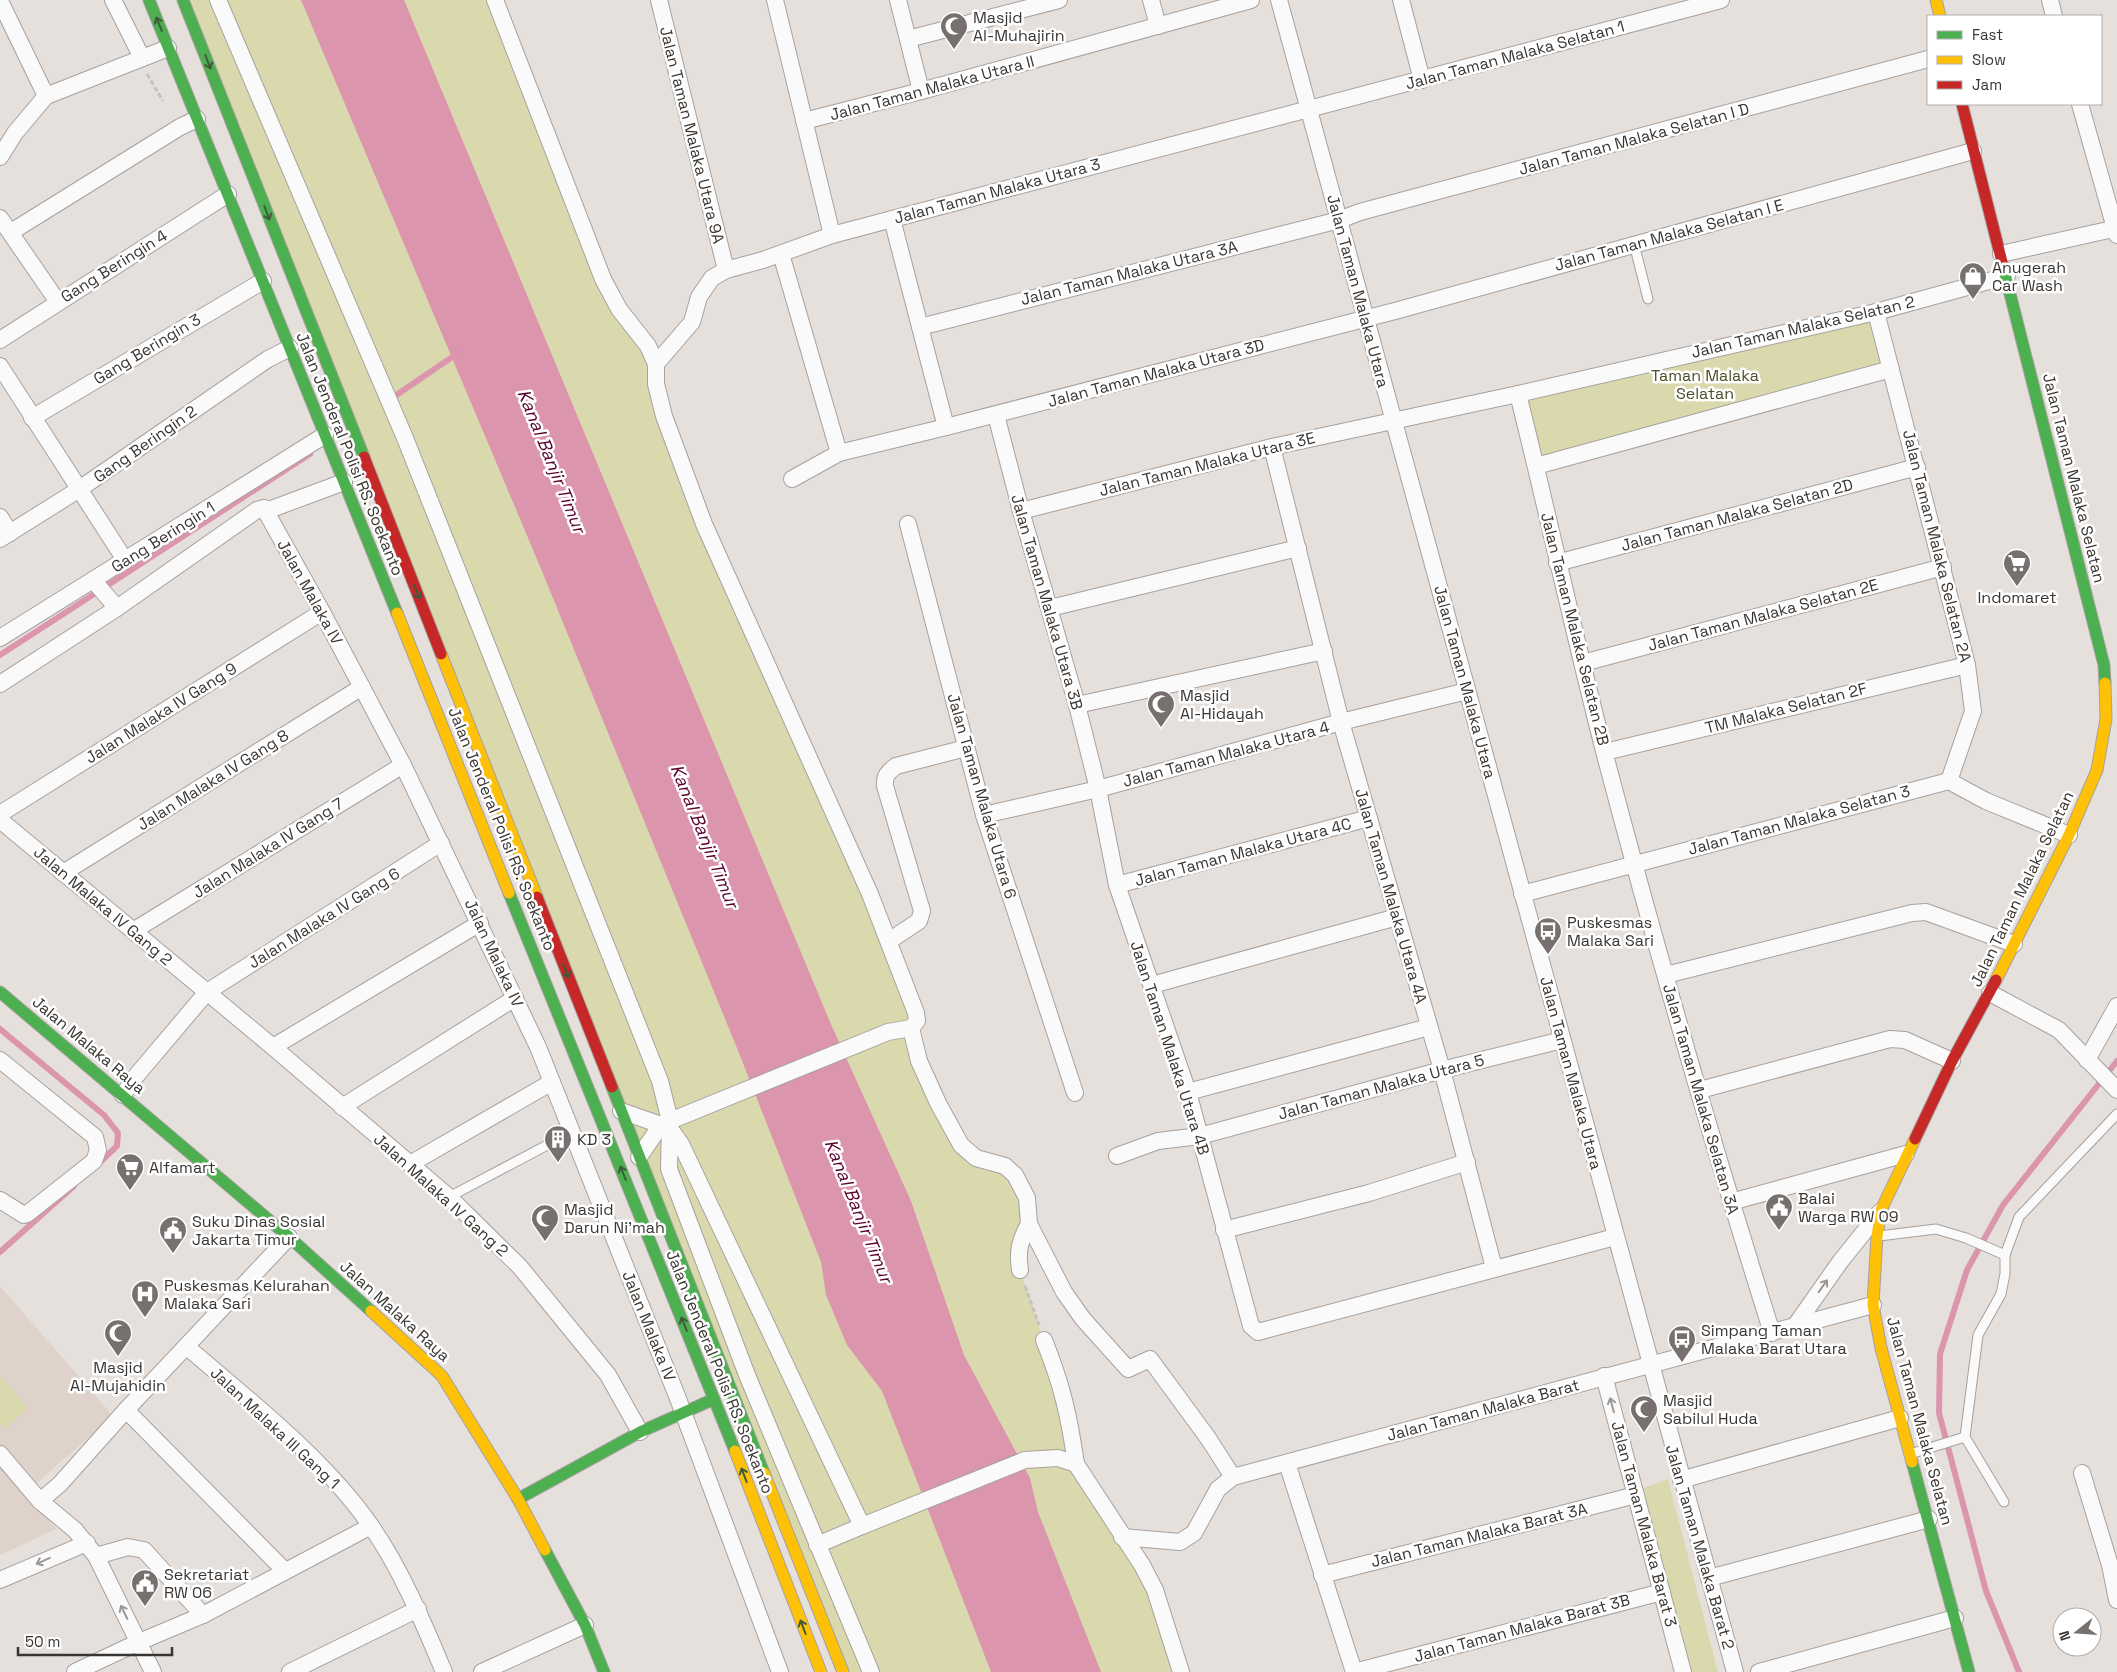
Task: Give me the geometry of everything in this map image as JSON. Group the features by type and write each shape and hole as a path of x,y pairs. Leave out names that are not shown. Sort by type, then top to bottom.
{"main road":[{"name":"Jalan Jenderal Polisi RS. Soekanto","path":"149,0 714,1399 821,1672"},
{"name":"Jalan Jenderal Polisi RS. Soekanto","path":"184,0 843,1672"},
{"path":"1936,0 1940,15"},
{"path":"168,48 197,35"},
{"name":"Jalan Taman Malaka Selatan","path":"1962,105 2111,663 2106,719 2097,770 2069,835 1990,993 1952,1061 1906,1154 1881,1210 1877,1236 1873,1305 1881,1348 1929,1519 1969,1672"},
{"name":"Jalan Malaka Raya","path":"0,992 289,1238 442,1376 518,1498 585,1625 604,1672"},
{"path":"518,1498 640,1432 714,1399"}],"street":[{"path":"113,0 142,58"},
{"path":"218,0 405,438 660,1081 666,1124 669,1169 747,1374 871,1672"},
{"path":"495,0 603,279 619,309 648,346 656,364 656,384 664,416 704,524 889,941 916,1013 917,1021 911,1028 888,1032 666,1124 639,1157"},
{"name":"Jalan Taman Malaka Utara 9A","path":"659,0 726,270"},
{"path":"775,0 810,120 832,234"},
{"path":"898,0 921,92"},
{"path":"908,39 1059,0"},
{"path":"1150,0 1158,26"},
{"name":"Jalan Taman Malaka Utara II","path":"810,120 921,92 1251,0"},
{"name":"Jalan Taman Malaka Utara","path":"1279,0 1650,1365"},
{"path":"1401,0 1422,80"},
{"name":"Jalan Taman Malaka Selatan 1","path":"1308,107 1422,80 1720,0"},
{"path":"2050,0 2054,15"},
{"path":"0,1 46,96"},
{"path":"0,157 15,133 46,96 109,73 168,48"},
{"name":"Jalan Taman Malaka Selatan I D","path":"1339,220 1360,212 1927,59"},
{"path":"2001,254 2116,231 2080,105"},
{"name":"Jalan Taman Malaka Utara 3","path":"656,364 692,322 699,297 712,278 726,270 781,254 832,234 1308,107"},
{"path":"11,232 180,127 197,119"},
{"name":"Jalan Taman Malaka Selatan I E","path":"1365,318 1973,151"},
{"name":"Gang Beringin 4","path":"0,340 228,194"},
{"path":"0,218 58,302"},
{"path":"892,219 946,427"},
{"name":"Jalan Taman Malaka Utara 3A","path":"920,327 1339,220"},
{"path":"781,254 839,454"},
{"name":"Jalan Taman Malaka Selatan 2","path":"1394,420 1518,394 1876,312 2007,276"},
{"name":"Gang Beringin 3","path":"32,418 263,280"},
{"name":"Jalan Taman Malaka Selatan 2A","path":"1876,312 1967,665 1974,712 1949,780"},
{"name":"Jalan Taman Malaka Utara 3D","path":"792,479 839,454 996,415 1365,318"},
{"name":"Gang Beringin 2","path":"5,536 78,490 268,359 290,348"},
{"path":"0,366 78,490 126,560"},
{"path":"1536,466 1891,369"},
{"name":"Jalan Taman Malaka Selatan 2B","path":"1518,394 1558,563 1634,863"},
{"name":"Jalan Taman Malaka Utara 3B","path":"996,415 1021,511 1077,705 1098,789"},
{"name":"Jalan Taman Malaka Utara 3E","path":"1021,511 1272,446 1394,420"},
{"name":"Gang Beringin 1","path":"0,638 96,582 126,560 325,435"},
{"path":"1272,446 1341,722"},
{"name":"Jalan Taman Malaka Selatan 2D","path":"1558,563 1917,467"},
{"path":"0,684 257,510 264,508 266,511 344,482"},
{"name":"Jalan Malaka IV","path":"266,511 403,764 515,998 552,1082 683,1412 780,1672"},
{"path":"0,518 5,536"},
{"name":"Jalan Taman Malaka Utara 6","path":"908,524 984,816 1075,1093"},
{"path":"1050,608 1298,548"},
{"name":"Jalan Taman Malaka Selatan 2E","path":"1583,663 1943,567"},
{"path":"96,582 116,606"},
{"name":"Jalan Malaka IV Gang 9","path":"0,814 322,612"},
{"path":"1077,705 1324,651"},
{"name":"TM Malaka Selatan 2F","path":"1605,752 1967,665"},
{"name":"Jalan Malaka IV Gang 8","path":"63,873 362,687"},
{"name":"Jalan Taman Malaka Utara 4","path":"984,816 1098,789 1341,722 1467,690"},
{"name":"Jalan Taman Malaka Utara 4A","path":"1341,722 1442,1070 1494,1268"},
{"path":"889,941 919,921 922,912 884,786 884,778 888,771 896,766 966,748"},
{"name":"Jalan Malaka IV Gang 7","path":"133,931 403,764"},
{"path":"1949,780 1986,800 2069,835"},
{"name":"Jalan Taman Malaka Selatan 3","path":"1522,894 1949,780"},
{"name":"Jalan Taman Malaka Utara 4B","path":"1098,789 1117,885 1188,1092 1249,1322 1258,1332 1494,1268"},
{"name":"Jalan Taman Malaka Utara 4C","path":"1117,885 1369,818"},
{"name":"Jalan Malaka IV Gang 2","path":"0,820 273,1047 449,1197 520,1267 608,1374 640,1432"},
{"name":"Jalan Malaka IV Gang 6","path":"207,992 441,843"},
{"name":"Jalan Taman Malaka Selatan 3A","path":"1634,863 1731,1202 1772,1333"},
{"path":"1666,975 1892,916 1912,913 1926,912 2014,944"},
{"path":"1152,985 1397,917"},
{"path":"273,1047 480,923"},
{"path":"123,1095 136,1076 207,992"},
{"path":"1990,993 2059,1030 2117,1090"},
{"path":"342,1107 515,998"},
{"path":"2090,1064 2117,1006"},
{"path":"1188,1092 1429,1027"},
{"path":"911,1028 919,1061 938,1103 961,1145 976,1158 1005,1166 1015,1175 1027,1198 1029,1224 1064,1292 1083,1319 1128,1370 1150,1359 1208,1438 1233,1477"},
{"path":"1700,1090 1890,1039 1905,1040 1952,1061"},
{"name":"Jalan Taman Malaka Utara 5","path":"1117,1156 1158,1141 1200,1136 1442,1070 1562,1040"},
{"path":"0,1060 94,1137 97,1143 98,1156 27,1214 24,1215 3,1206"},
{"path":"410,1164 552,1082"},
{"path":"621,1111 666,1124 681,1144 862,1526"},
{"path":"1731,1202 1906,1154"},
{"path":"1224,1230 1369,1193 1467,1162"},
{"path":"1795,1326 1840,1262 1881,1210"},
{"path":"1020,1270 1018,1258 1019,1242 1029,1224"},
{"path":"1494,1268 1615,1237"},
{"path":"40,1500 60,1484 126,1410 289,1238"},
{"name":"Jalan Taman Malaka Barat","path":"1122,1537 1180,1542 1194,1533 1218,1489 1233,1477 1873,1305"},
{"path":"1044,1340 1061,1384 1069,1416 1076,1464 1142,1565 1155,1590 1181,1672"},
{"name":"Jalan Malaka III Gang 1","path":"186,1346 314,1460 342,1490 371,1526 418,1609 444,1672"},
{"name":"Jalan Taman Malaka Barat 2","path":"1650,1365 1735,1672"},
{"name":"Jalan Taman Malaka Barat 3","path":"1604,1376 1683,1672"},
{"path":"126,1410 284,1571"},
{"path":"1681,1480 1900,1418"},
{"path":"0,1454 40,1500 86,1542 96,1556 153,1672"},
{"path":"817,1545 1025,1460 1058,1458 1076,1464"},
{"path":"1287,1463 1354,1672"},
{"path":"2082,1473 2111,1548 2117,1600"},
{"name":"Jalan Taman Malaka Barat 3A","path":"1322,1575 1636,1495"},
{"path":"1708,1578 1929,1519"},
{"path":"75,1672 139,1642 203,1616 371,1526"},
{"path":"0,1580 86,1542"},
{"path":"96,1556 128,1547 144,1550 203,1616"},
{"name":"Jalan Taman Malaka Barat 3B","path":"1354,1672 1662,1592"},
{"path":"290,1672 418,1609"},
{"path":"1759,1672 1955,1618"},
{"path":"482,1672 585,1625"}],"lane":[{"path":"1634,244 1648,299"},
{"path":"2004,1502 1965,1437 1978,1335 2001,1294 2005,1274 2005,1255 2019,1216 2117,1114"},
{"path":"449,1197 572,1132"},
{"path":"1877,1236 1936,1229 1966,1238 2005,1255"},
{"path":"1910,1454 1965,1437"}],"path":[{"path":"1020,1270 1044,1340"}],"shaded area":[{"path":"0,1286 113,1416 32,1487 0,1451"},
{"path":"0,1464 56,1529 0,1555"}],"green space":[{"path":"183,0 495,0 584,231 648,346 658,424 916,1013 911,1028 961,1145 1005,1166 1027,1198 1020,1270 1044,1340 1076,1464 1142,1565 1181,1672 843,1672"},
{"name":"Taman Malaka Selatan","path":"1870,313 1884,370 1540,456 1526,400"},
{"path":"0,1376 28,1408 5,1429 0,1424"},
{"path":"1668,1479 1718,1672 1685,1672 1640,1489"}],"water":[{"name":"Kanal Banjir Timur","path":"301,0 404,0 830,1022 911,1201 964,1355 1030,1478 1038,1512 1101,1672 991,1672 882,1391 847,1345 826,1295 821,1262 739,1053 539,564"}],"waterway":[{"path":"395,396 458,353"},
{"path":"0,655 310,454"},
{"path":"0,1029 104,1115 118,1133 117,1146 98,1164"},
{"path":"2019,1672 1986,1591 1939,1413 1940,1354 1967,1270 2003,1205 2117,1061"},
{"path":"0,1252 74,1186"}],"traffic: fast":[{"path":"149,0 397,613"},
{"path":"183,0 364,457"},
{"path":"2002,262 2104,665 2105,683"},
{"path":"509,893 735,1451"},
{"path":"0,992 289,1237 371,1311"},
{"path":"612,1087 764,1473"},
{"path":"518,1499 640,1432 714,1399"},
{"path":"1912,1462 1969,1672"},
{"path":"545,1550 585,1625 604,1672"}],"traffic: slow":[{"path":"1936,0 1940,15"},
{"path":"397,613 509,893"},
{"path":"441,654 537,897"},
{"path":"1996,980 2069,835 2097,770 2106,719 2105,683"},
{"path":"1912,1462 1881,1348 1873,1305 1877,1236 1881,1210 1915,1139"},
{"path":"371,1311 442,1376 518,1499 545,1550"},
{"path":"735,1451 821,1672"},
{"path":"764,1473 843,1672"}],"traffic: jam":[{"path":"1962,105 2002,262"},
{"path":"364,457 441,654"},
{"path":"537,897 612,1087"},
{"path":"1915,1139 1952,1061 1996,980"}],"place":[{"name":"Masjid Al-Muhajirin","path":"954,50"},
{"name":"Anugerah Car Wash","path":"1973,300"},
{"name":"Indomaret","path":"2017,587"},
{"name":"Masjid Al-Hidayah","path":"1161,728"},
{"name":"Puskesmas Malaka Sari","path":"1548,955"},
{"name":"KD 3","path":"558,1163"},
{"name":"Alfamart","path":"130,1191"},
{"name":"Balai Warga RW 09","path":"1779,1231"},
{"name":"Masjid Darun Ni'mah","path":"545,1242"},
{"name":"Suku Dinas Sosial Jakarta Timur","path":"173,1254"},
{"name":"Puskesmas Kelurahan Malaka Sari","path":"145,1318"},
{"name":"Masjid Al-Mujahidin","path":"118,1357"},
{"name":"Simpang Taman Malaka Barat Utara","path":"1682,1363"},
{"name":"Masjid Sabilul Huda","path":"1644,1433"},
{"name":"Sekretariat RW 06","path":"145,1607"}]}
